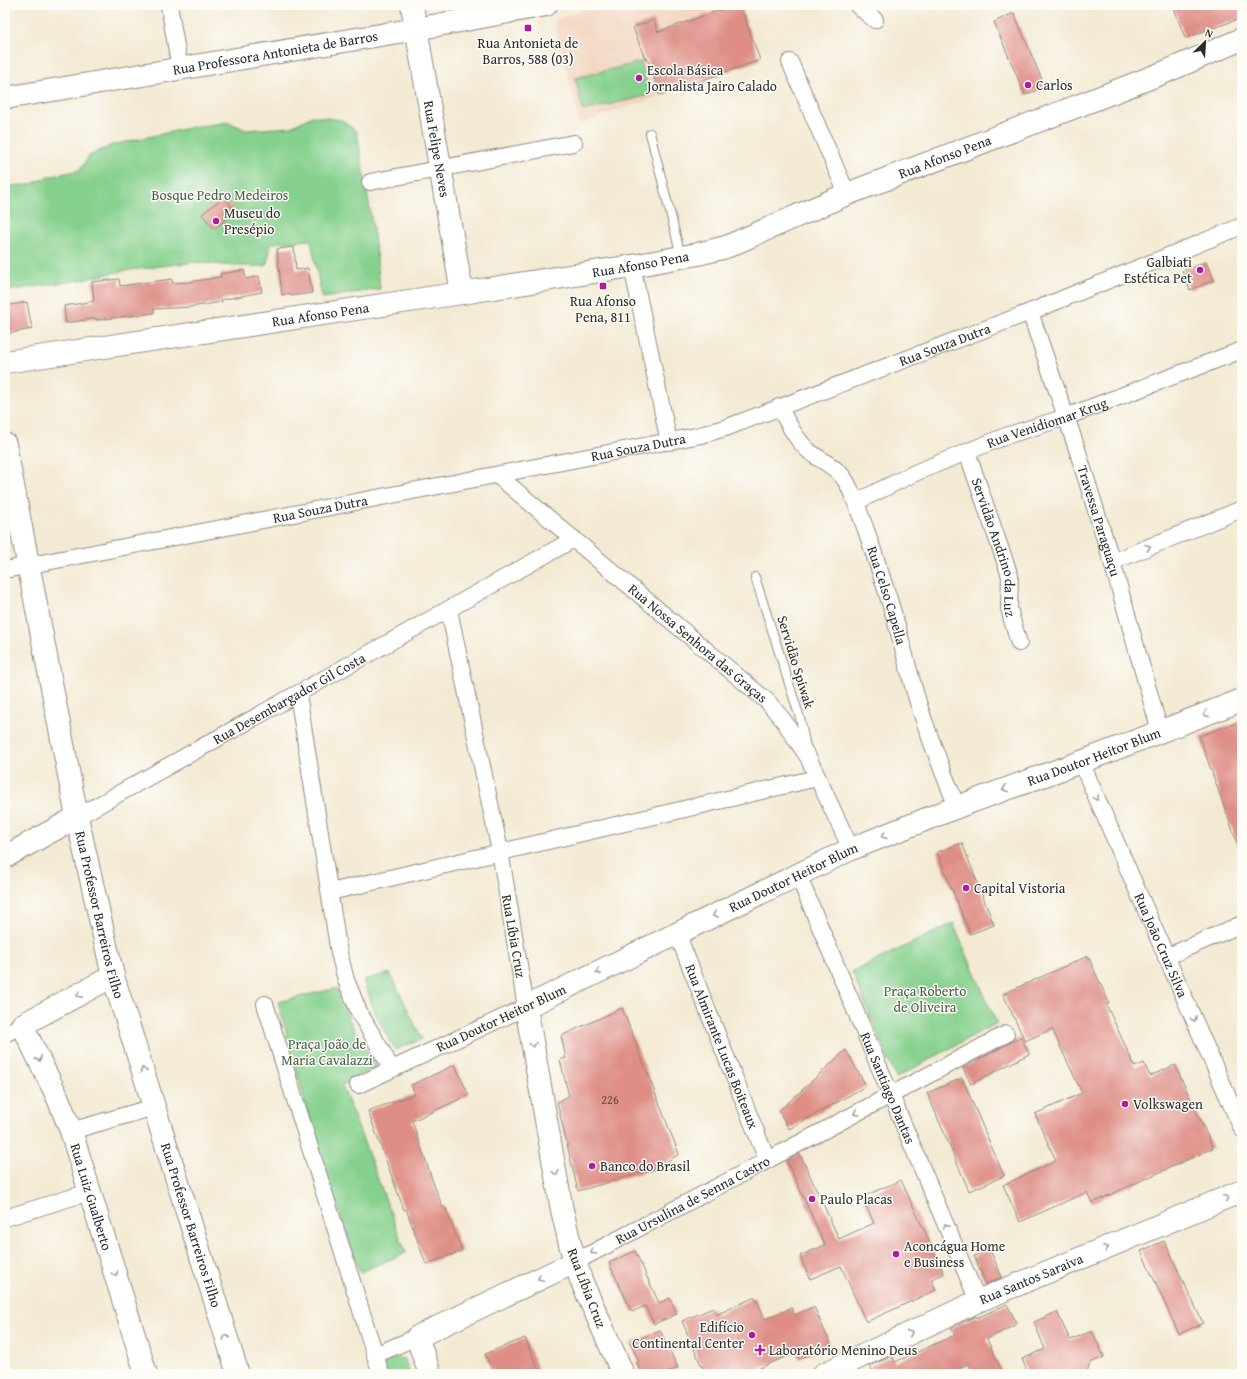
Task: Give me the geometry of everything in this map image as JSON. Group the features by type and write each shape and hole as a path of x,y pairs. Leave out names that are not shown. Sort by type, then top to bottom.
{"street":[{"path":"169,5 180,69"},
{"name":"Rua Felipe Neves","path":"412,5 462,293"},
{"name":"Rua Professora Antonieta de Barros","path":"5,98 416,29 546,5"},
{"path":"857,5 875,20"},
{"name":"Rua Afonso Pena","path":"5,362 632,266 726,247 847,194 1095,100 1242,39"},
{"path":"790,62 847,194"},
{"path":"370,182 574,143"},
{"name":"Rua Souza Dutra","path":"5,570 701,435 728,427 1030,312 1242,226"},
{"path":"632,266 669,442"},
{"name":"Travessa Paraguaçu","path":"1030,312 1066,416 1112,562 1160,731"},
{"name":"Rua Venidiomar Krug","path":"856,502 917,472 1006,436 1066,416 1242,350"},
{"name":"Rua Celso Capella","path":"780,407 800,442 810,452 840,473 856,502 872,546 918,702 956,807"},
{"name":"Rua Professor Barreiros Filho","path":"5,444 78,817 113,976 238,1374"},
{"name":"Servidão Andrino da Luz","path":"967,452 1010,576 1009,608 1019,643"},
{"name":"Rua Nossa Senhora das Graças","path":"497,475 767,701 784,721 808,757 851,849"},
{"path":"1112,562 1242,510"},
{"name":"Rua Desembargador Gil Costa","path":"5,857 574,539"},
{"name":"Rua Líbia Cruz","path":"449,610 500,851 562,1210 581,1280 623,1374"},
{"path":"298,694 339,953 346,980 359,1012 392,1069"},
{"name":"Rua Doutor Heitor Blum","path":"358,1085 526,1007 851,849 956,807 1081,762 1242,700"},
{"name":"Rua João Cruz Silva","path":"1081,762 1242,1129"},
{"path":"330,892 500,851 818,778"},
{"name":"Rua Santiago Dantas","path":"798,875 978,1301"},
{"path":"1166,957 1242,924"},
{"name":"Rua Almirante Lucas Boiteaux","path":"677,933 767,1160"},
{"path":"14,1029 113,976"},
{"path":"265,1004 381,1374"},
{"name":"Rua Luiz Gualberto","path":"14,1029 57,1096 71,1131 146,1374"},
{"name":"Rua Ursulina de Senna Castro","path":"375,1356 575,1262 1006,1034"},
{"path":"71,1131 154,1107"},
{"name":"Rua Santos Saraiva","path":"824,1374 978,1301 1242,1191"},
{"path":"5,1218 89,1192"},
{"path":"417,1337 430,1374"}],"lane":[{"path":"650,133 681,257"},
{"name":"Servidão Spiwak","path":"755,577 802,725 808,757"}],"shaded area":[{"name":"Escola Básica Jornalista Jairo Calado","path":"598,5 740,5 760,60 580,124 554,20"},
{"path":"963,1366 966,1374 945,1374"}],"green space":[{"path":"641,62 650,95 583,111 575,78"},
{"name":"Bosque Pedro Medeiros","path":"312,116 342,120 357,132 373,230 380,289 322,298 311,240 272,243 266,266 233,266 194,262 122,271 81,280 5,291 5,186 29,185 48,177 80,170 89,156 112,145 193,127 229,122 246,130 291,127"},
{"name":"Praça Roberto de Oliveira","path":"953,923 997,1024 896,1078 852,972"},
{"path":"390,973 422,1039 395,1050 378,1019 363,980"},
{"name":"Praça João de Maria Cavalazzi","path":"337,988 357,1035 378,1066 342,1085 406,1253 360,1272 315,1141 278,1002"},
{"path":"392,1357 404,1359 410,1374 385,1374 381,1362"}],"building":[{"path":"734,5 740,5 760,60 660,95 647,58 645,59 633,27 654,20 658,32"},
{"path":"1173,5 1242,5 1242,18 1185,38"},
{"path":"1014,13 1045,87 1025,95 994,22"},
{"path":"224,197 236,212 214,229 202,214"},
{"path":"294,247 296,270 308,268 312,293 290,296 290,293 282,295 277,249"},
{"path":"1206,262 1214,280 1190,290 1182,271"},
{"path":"244,270 246,279 259,276 262,292 221,300 222,302 190,307 154,309 154,313 96,320 96,318 66,323 64,306 94,301 92,282 119,279 120,286 172,279 172,283 189,282 221,277 220,274"},
{"path":"27,302 32,329 5,334 5,306"},
{"path":"1242,721 1242,850 1240,851 1199,736"},
{"name":"Capital Vistoria","path":"962,843 994,925 970,934 937,852"},
{"name":"Volkswagen","path":"1088,956 1109,1003 1106,1004 1135,1067 1144,1063 1150,1076 1175,1065 1213,1148 1092,1203 1087,1192 1020,1222 1003,1185 1056,1161 1035,1114 1082,1093 1052,1029 1025,1041 1003,994"},
{"path":"622,1008 679,1154 655,1169 578,1191 557,1102 569,1096 560,1060 566,1058 561,1036"},
{"path":"1021,1037 1029,1054 971,1084 963,1068"},
{"path":"846,1050 866,1086 789,1129 779,1111"},
{"path":"455,1065 469,1095 412,1121 434,1185 443,1208 445,1207 462,1251 426,1264 406,1209 404,1210 368,1111 415,1094 411,1085"},
{"path":"962,1078 1004,1176 969,1191 927,1093"},
{"name":"Aconcágua Home e Business","path":"800,1154 839,1239 874,1223 862,1197 901,1180 944,1274 931,1279 936,1290 866,1322 841,1266 810,1279 800,1256 825,1245 787,1161"},
{"path":"1164,1241 1203,1323 1179,1334 1141,1251"},
{"path":"990,1250 1002,1277 986,1284 974,1256"},
{"path":"635,1251 659,1303 670,1298 677,1314 654,1324 645,1306 632,1312 609,1263"},
{"path":"755,1297 765,1319 791,1308 794,1315 814,1307 831,1345 799,1359 796,1352 749,1373 747,1370 738,1374 705,1374 682,1321 713,1308 716,1315"},
{"path":"1007,1304 1017,1324 987,1339 1003,1374 973,1374 968,1364 945,1374 868,1374 873,1372 870,1366 892,1356 895,1362 955,1335 951,1328"},
{"path":"1057,1312 1070,1340 1092,1331 1104,1357 1090,1363 1086,1374 1028,1374 1022,1359 1045,1349 1034,1322"},
{"path":"660,1330 678,1368 665,1374 641,1374 637,1363 639,1362 630,1343"},
{"path":"525,1338 540,1374 494,1374 485,1354"}],"place":[{"name":"Rua Antonieta de Barros, 588 (03)","path":"528,28"},
{"name":"Escola Básica Jornalista Jairo Calado","path":"639,78"},
{"name":"Carlos","path":"1028,85"},
{"name":"Museu do Presépio","path":"216,221"},
{"name":"Galbiati Estética Pet","path":"1200,270"},
{"name":"Rua Afonso Pena, 811","path":"603,286"},
{"name":"Capital Vistoria","path":"966,888"},
{"name":"Volkswagen","path":"1125,1104"},
{"name":"Banco do Brasil","path":"592,1166"},
{"name":"Paulo Placas","path":"812,1199"},
{"name":"Aconcágua Home e Business","path":"896,1254"},
{"name":"Edifício Continental Center","path":"752,1335"},
{"name":"Laboratório Menino Deus","path":"760,1350"}]}
